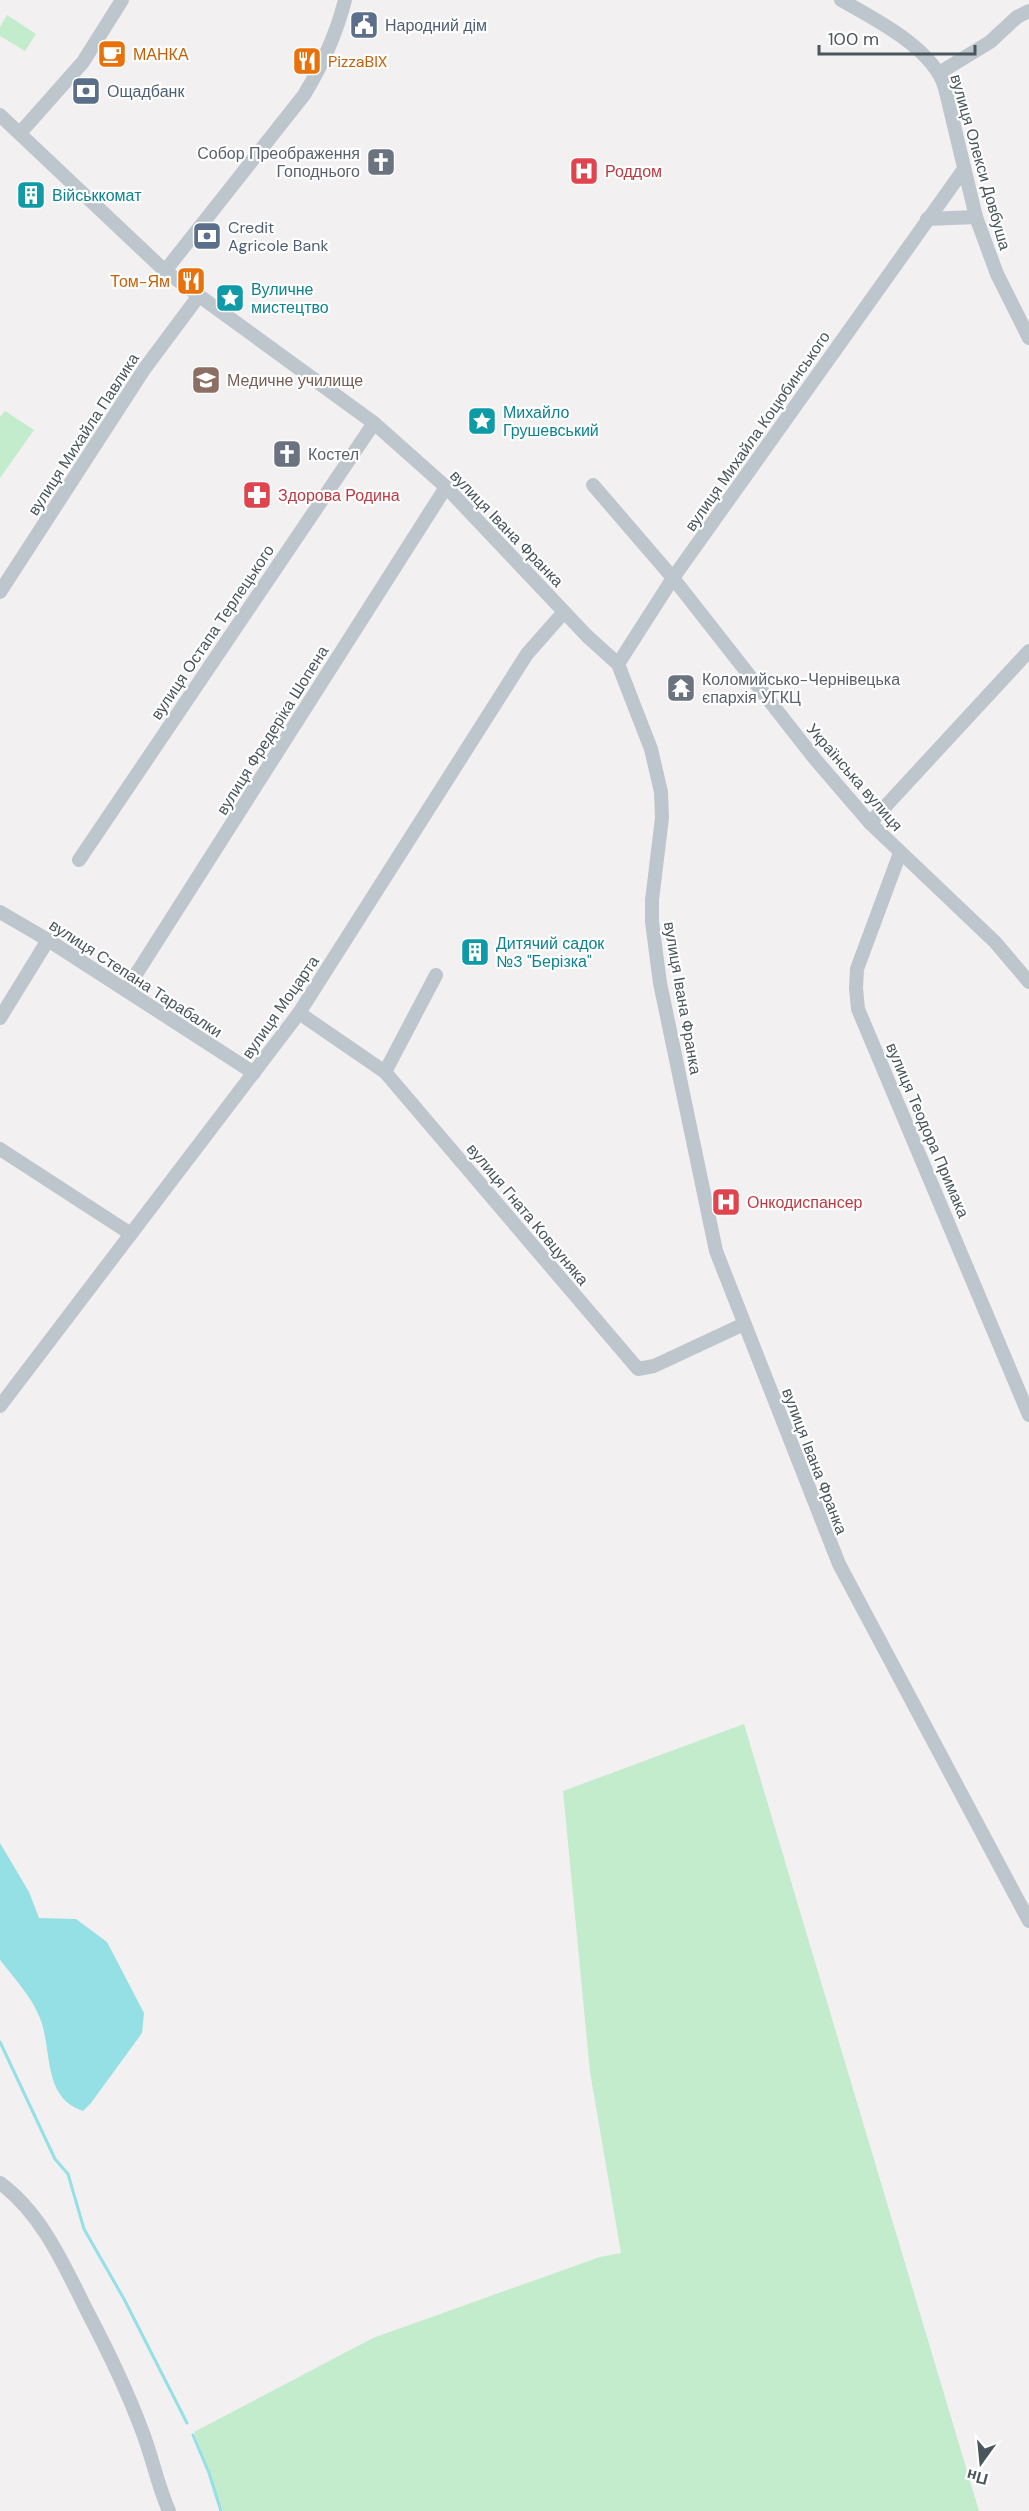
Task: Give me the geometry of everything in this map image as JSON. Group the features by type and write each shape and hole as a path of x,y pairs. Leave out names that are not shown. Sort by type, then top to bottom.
{"street":[{"path":"20,133 83,62 122,0"},
{"path":"165,271 304,95 322,66 333,40 345,0"},
{"name":"вулиця Олекси Довбуша","path":"841,0 873,18 904,40 939,73 945,88 976,217 997,274 1029,338"},
{"path":"939,73 990,42 1017,17 1029,10"},
{"name":"вулиця Івана Франка","path":"0,115 165,271 375,423 446,487 587,636 618,664 651,749 660,784 662,818 652,910 660,983 714,1242 838,1564 1029,1921"},
{"name":"вулиця Михайла Коцюбинського","path":"618,664 673,578 964,169"},
{"path":"927,219 976,217"},
{"name":"вулиця Михайла Павлика","path":"0,592 145,368 198,297"},
{"name":"вулиця Остапа Терлецького","path":"79,860 375,423"},
{"name":"Українська вулиця","path":"593,485 673,578 815,759 870,823 995,942 1029,982"},
{"name":"вулиця Фредеріка Шопена","path":"126,990 446,487"},
{"name":"вулиця Моцарта","path":"0,1406 299,1013 527,654 564,612"},
{"path":"870,823 1029,651"},
{"name":"вулиця Теодора Примака","path":"900,853 857,969 858,1009 983,1301 1029,1415"},
{"name":"вулиця Степана Тарабалки","path":"0,912 48,940 254,1073"},
{"path":"0,1018 48,940"},
{"path":"385,1072 436,975"},
{"name":"вулиця Гната Ковцуняка","path":"299,1013 385,1072 638,1369 654,1366 744,1324"},
{"path":"0,1149 131,1234"},
{"path":"0,2183 10,2190 39,2222 67,2271 110,2356 141,2428 157,2484 168,2511"}],"green space":[{"path":"7,15 36,34 25,51 0,36 0,27"},
{"path":"5,411 34,430 0,478 0,417"},
{"path":"744,1724 979,2511 223,2511 194,2432 373,2338 600,2257 621,2253 590,2072 563,1791"}],"water":[{"path":"0,1843 29,1892 39,1918 76,1919 107,1942 144,2013 142,2033 83,2111 70,2104 61,2095 51,2072 40,2018 27,1995 0,1960"}],"waterway":[{"path":"0,2042 55,2159 68,2174 84,2229 124,2299 187,2423"},
{"path":"193,2435 209,2473 221,2511"}],"place":[{"name":"Народний дім","path":"364,25"},
{"name":"МАНКА","path":"112,54"},
{"name":"PizzaBIX","path":"307,61"},
{"name":"Ощадбанк","path":"86,91"},
{"name":"Собор Преображення Гоподнього","path":"381,162"},
{"name":"Роддом","path":"584,171"},
{"name":"Військкомат","path":"31,195"},
{"name":"Credit Agricole Bank","path":"207,236"},
{"name":"Том-Ям","path":"191,281"},
{"name":"Вуличне мистецтво","path":"230,298"},
{"name":"Медичне училище","path":"206,380"},
{"name":"Михайло Грушевський","path":"482,421"},
{"name":"Костел","path":"287,454"},
{"name":"Здорова Родина","path":"257,495"},
{"name":"Коломийсько-Чернівецька єпархія УГКЦ","path":"681,688"},
{"name":"Дитячий садок №3 \"Берізка\"","path":"475,952"},
{"name":"Онкодиспансер","path":"726,1202"}]}
